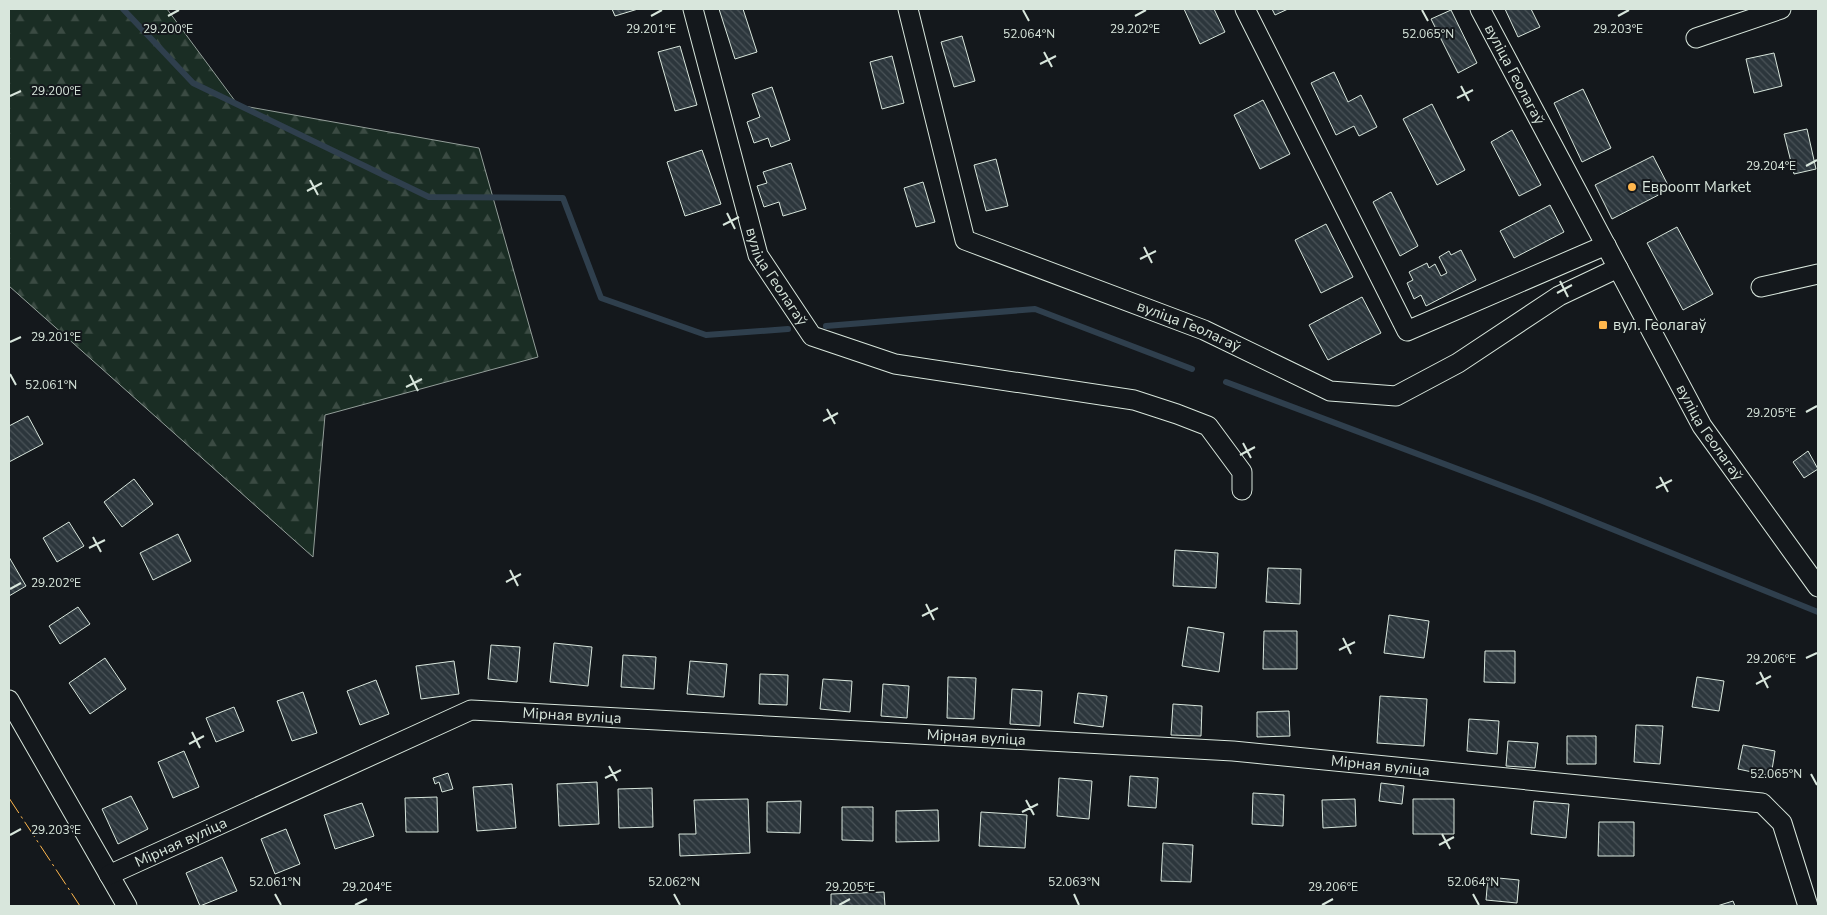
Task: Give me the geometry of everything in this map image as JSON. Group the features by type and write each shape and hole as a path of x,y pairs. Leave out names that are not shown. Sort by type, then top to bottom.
{"street":[{"name":"вуліца Геолагаў","path":"693,9 758,255 812,336 895,364 1134,400 1177,414 1208,426 1242,472 1242,490"},
{"name":"вуліца Геолагаў","path":"908,9 964,240 1204,330 1330,391 1396,396 1458,363 1559,296 1618,268"},
{"path":"1245,9 1407,331 1606,245"},
{"name":"вуліца Геолагаў","path":"1480,9 1702,426 1818,587"},
{"path":"1696,38 1781,9"},
{"path":"1761,287 1818,274"},
{"path":"9,700 127,906"},
{"name":"Мірная вуліца","path":"109,874 471,710 1233,751 1762,803 1782,823 1808,906"}],"green space":[{"path":"9,9 167,9 238,105 479,148 538,357 325,415 313,557 9,286"}],"building":[{"path":"612,9 638,9 615,16"},
{"path":"719,9 743,9 757,52 735,59"},
{"path":"1184,9 1214,9 1225,32 1200,44"},
{"path":"1272,9 1288,9 1275,15"},
{"path":"1505,9 1531,9 1540,27 1518,37"},
{"path":"1451,10 1477,63 1458,73 1431,19"},
{"path":"962,36 975,81 954,87 941,42"},
{"path":"680,46 697,105 675,111 658,52"},
{"path":"1774,53 1782,86 1754,93 1746,59"},
{"path":"892,56 904,103 882,109 870,62"},
{"path":"1334,72 1348,102 1361,95 1377,127 1359,136 1354,126 1336,135 1311,83"},
{"path":"772,87 790,140 771,147 768,138 754,143 747,122 760,117 752,94"},
{"path":"1583,89 1611,148 1582,162 1554,103"},
{"path":"1263,100 1290,154 1260,169 1234,115"},
{"path":"1432,104 1465,170 1437,185 1403,119"},
{"path":"1807,129 1816,169 1794,174 1784,134"},
{"path":"1512,130 1541,185 1519,196 1491,142"},
{"path":"702,150 721,204 685,216 667,162"},
{"name":"Евроопт Market","path":"1653,156 1670,189 1612,219 1595,185"},
{"path":"996,159 1008,206 986,211 974,165"},
{"path":"791,163 806,209 783,216 779,202 764,207 757,186 767,183 763,172"},
{"path":"923,182 935,222 916,227 904,188"},
{"path":"1391,192 1418,246 1400,256 1373,202"},
{"path":"1550,205 1564,232 1514,258 1500,231"},
{"path":"1326,224 1353,277 1321,293 1295,240"},
{"path":"1677,227 1713,294 1683,310 1647,243"},
{"path":"1461,250 1476,280 1426,306 1421,295 1414,299 1407,283 1413,280 1409,272 1427,263 1429,268 1435,264 1441,276 1447,273 1439,257 1449,251 1451,255"},
{"path":"1362,297 1381,333 1328,360 1309,325"},
{"path":"28,416 43,444 9,462 9,426"},
{"path":"1808,451 1818,469 1804,478 1793,462"},
{"path":"134,479 153,504 122,527 104,502"},
{"path":"69,522 84,546 57,562 43,538"},
{"path":"178,534 191,561 153,580 140,553"},
{"path":"1175,550 1218,553 1216,588 1173,586"},
{"path":"9,557 26,586 9,596"},
{"path":"1268,568 1301,569 1300,604 1266,602"},
{"path":"78,607 90,624 60,644 49,626"},
{"path":"1389,615 1429,621 1424,658 1384,653"},
{"path":"1188,627 1224,633 1219,672 1182,666"},
{"path":"1264,631 1297,631 1297,669 1263,669"},
{"path":"554,643 592,647 588,686 550,682"},
{"path":"491,645 520,647 517,682 488,679"},
{"path":"1485,651 1515,651 1515,683 1484,682"},
{"path":"623,655 656,657 654,689 621,687"},
{"path":"105,658 126,689 90,714 69,683"},
{"path":"454,661 459,694 421,699 416,666"},
{"path":"690,661 727,664 724,697 687,694"},
{"path":"760,674 788,675 787,705 759,704"},
{"path":"948,677 976,678 974,719 947,718"},
{"path":"1697,677 1724,681 1719,711 1692,707"},
{"path":"823,679 852,681 850,712 820,709"},
{"path":"376,680 389,714 360,725 347,691"},
{"path":"883,684 909,686 907,718 881,716"},
{"path":"1012,689 1042,691 1040,726 1010,724"},
{"path":"303,692 317,733 292,741 277,701"},
{"path":"1078,693 1107,696 1103,727 1074,723"},
{"path":"1380,696 1427,699 1424,746 1377,743"},
{"path":"1173,704 1202,706 1201,736 1171,735"},
{"path":"234,707 244,731 216,742 206,718"},
{"path":"1289,711 1290,736 1257,737 1257,712"},
{"path":"1469,719 1499,721 1497,754 1467,751"},
{"path":"1636,725 1663,726 1660,764 1634,762"},
{"path":"1567,736 1596,736 1596,764 1567,764"},
{"path":"1508,741 1538,743 1535,768 1506,766"},
{"path":"1743,745 1775,751 1771,776 1738,769"},
{"path":"184,751 199,787 173,798 158,762"},
{"path":"448,773 453,789 442,792 439,782 435,784 433,778"},
{"path":"1130,776 1158,778 1156,808 1128,806"},
{"path":"1059,778 1092,781 1089,819 1057,816"},
{"path":"597,782 599,824 559,826 557,784"},
{"path":"1381,783 1404,786 1402,804 1379,801"},
{"path":"512,784 516,828 477,831 473,787"},
{"path":"652,788 653,827 619,828 618,789"},
{"path":"1253,793 1284,795 1283,826 1252,824"},
{"path":"131,796 148,829 118,844 102,809"},
{"path":"437,797 438,832 406,832 405,798"},
{"path":"748,799 750,853 680,856 679,834 696,834 694,800"},
{"path":"1355,799 1356,826 1323,828 1322,800"},
{"path":"1413,799 1454,799 1454,834 1413,834"},
{"path":"801,801 800,833 767,832 767,802"},
{"path":"1534,801 1569,804 1566,838 1531,834"},
{"path":"362,803 374,836 335,849 324,815"},
{"path":"842,807 873,807 873,841 842,840"},
{"path":"938,810 939,841 896,842 896,811"},
{"path":"981,812 1027,815 1025,848 979,846"},
{"path":"1599,822 1634,822 1634,856 1598,856"},
{"path":"286,829 300,864 275,874 261,839"},
{"path":"1163,843 1193,845 1191,882 1161,881"},
{"path":"222,857 237,891 200,906 186,873"},
{"path":"1488,877 1519,880 1517,903 1486,900"},
{"path":"884,892 885,906 831,906 831,894"},
{"path":"1733,901 1735,906 1717,906"}],"waterway":[{"path":"123,9 193,83 429,197 563,198 601,298 706,335 788,329"},
{"path":"826,326 1035,309 1192,369"},
{"path":"1226,382 1540,500 1818,612"}],"power":[{"path":"9,798 80,906"}],"place":[{"name":"Евроопт Market","path":"1632,187"},
{"name":"вул. Геолагаў","path":"1603,325"}]}
